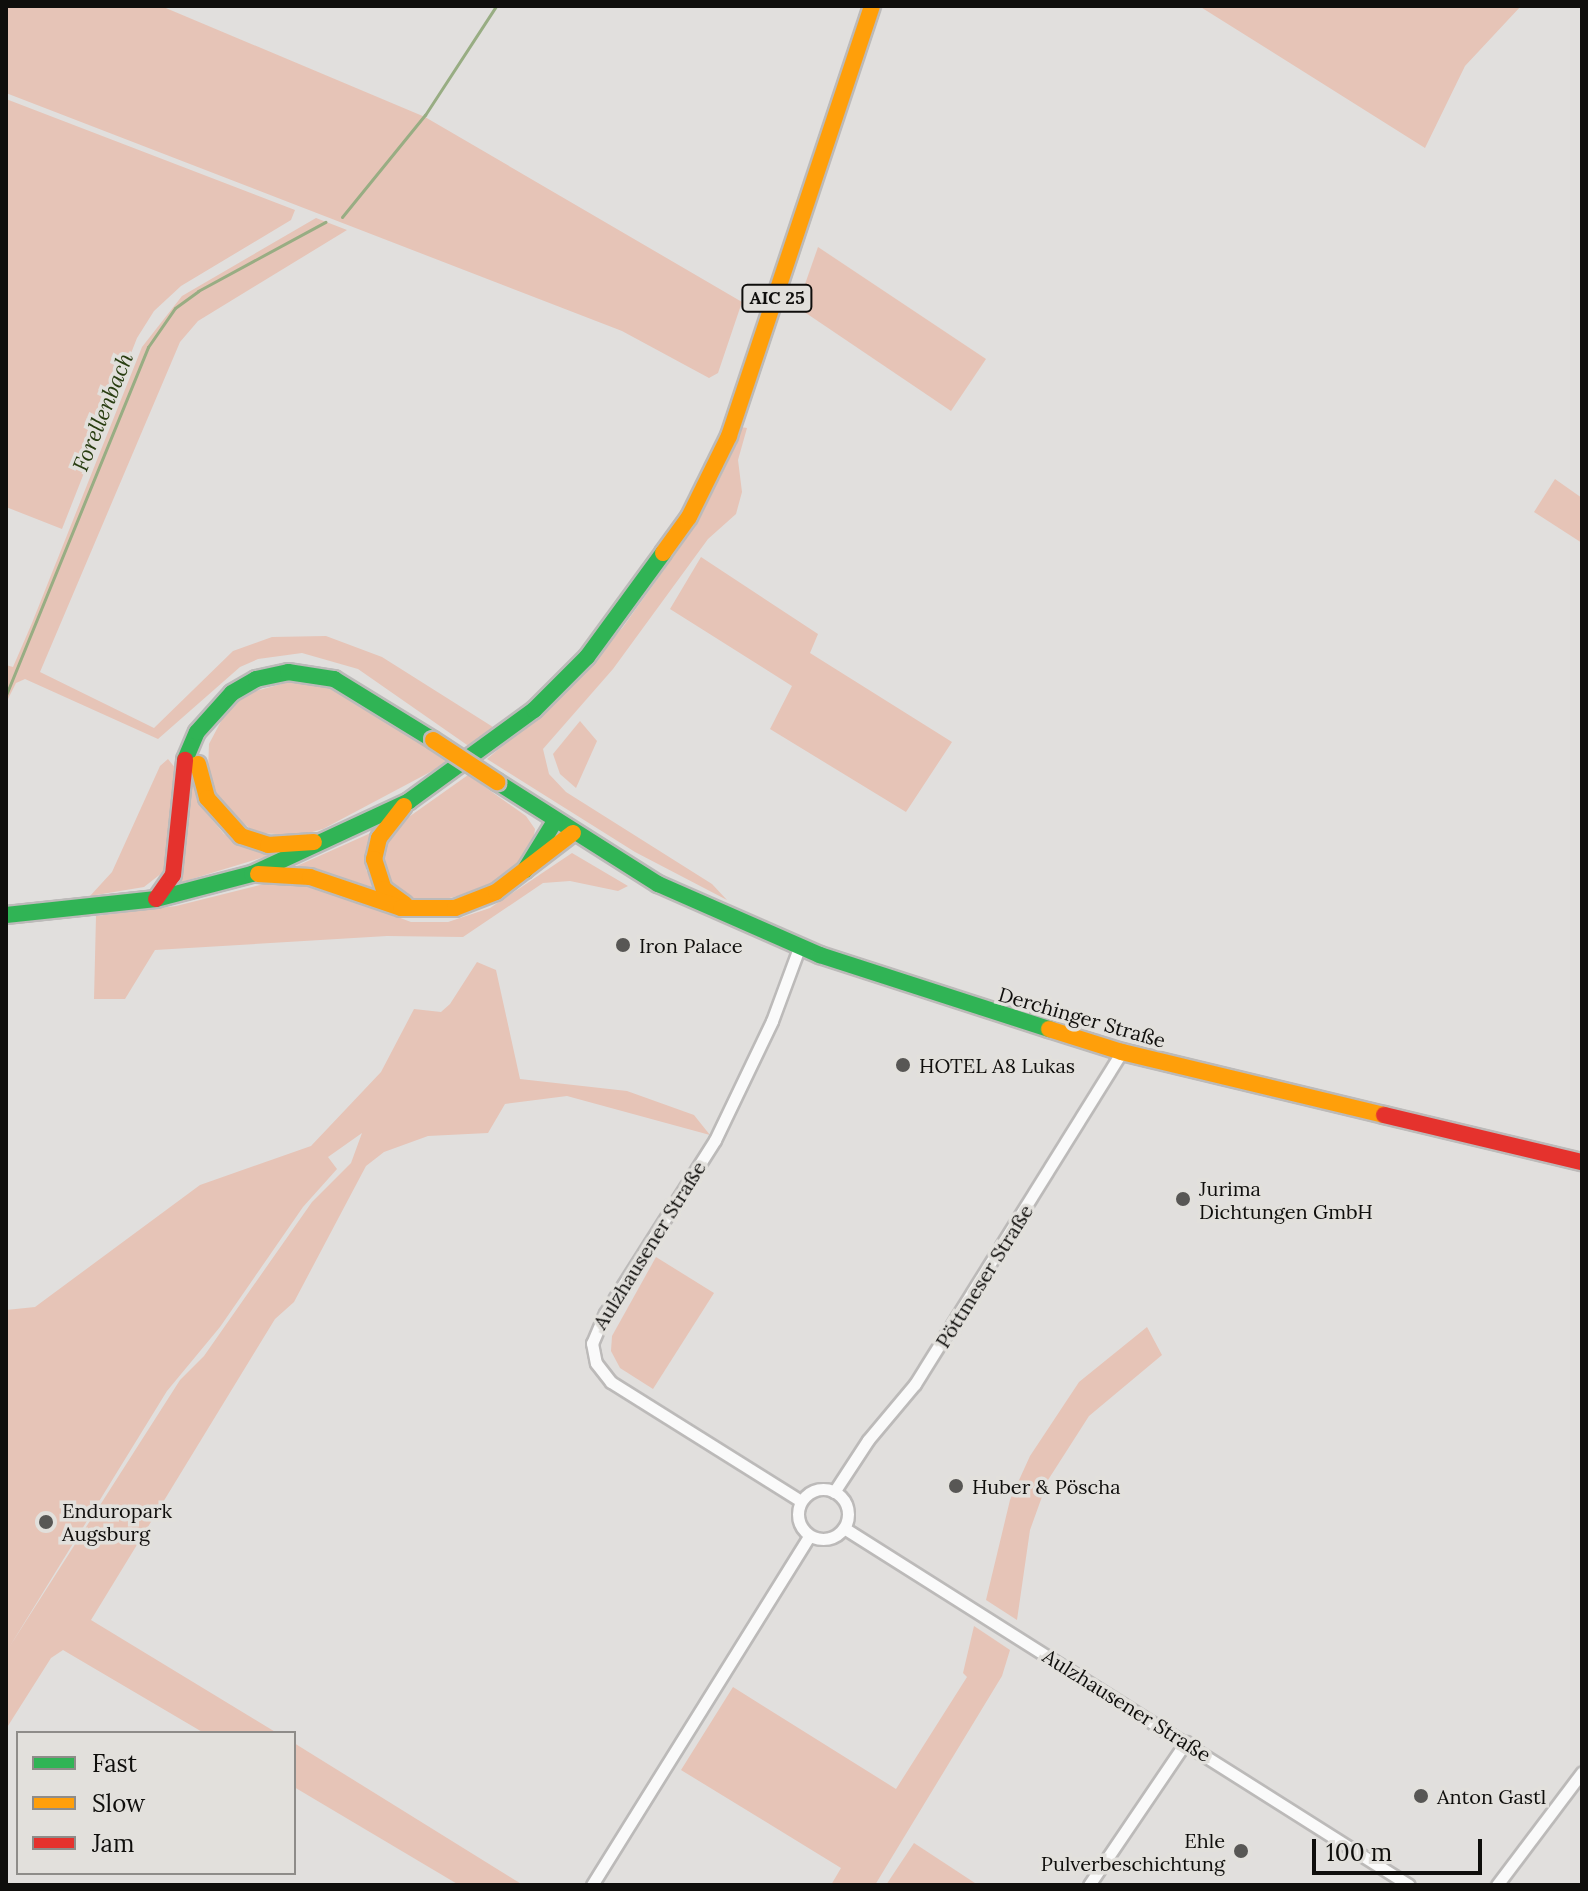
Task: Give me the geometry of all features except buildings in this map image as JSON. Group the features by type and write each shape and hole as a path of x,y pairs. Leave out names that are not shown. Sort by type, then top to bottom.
{"main road":[{"name":"AIC 25","path":"6,915 156,899 252,874 331,839 409,801 503,736 587,657 689,517 742,399 872,6"},
{"name":"Derchinger Straße","path":"192,762 208,717 232,693 256,679 305,673 361,693 573,833 692,902 799,948 1122,1052 1582,1162"},
{"path":"192,762 207,798 241,836 279,846 331,839"},
{"path":"156,899 173,875 192,762"},
{"path":"409,801 379,838 374,859 384,889 413,909"},
{"path":"522,874 555,821"},
{"path":"252,874 310,877 388,905 413,909 455,908 476,902 522,874 573,833"}],"street":[{"name":"Aulzhausener Straße","path":"799,948 772,1021 715,1140 605,1313 592,1343 596,1363 611,1382 801,1501"},
{"name":"Pöttmeser Straße","path":"834,1492 868,1440 915,1384 1122,1052"},
{"path":"812,1491 834,1492 847,1508 844,1528 824,1540 809,1536 797,1516 801,1501 812,1491"},
{"name":"Aulzhausener Straße","path":"844,1528 1409,1885"},
{"path":"592,1885 809,1536"},
{"path":"1089,1885 1186,1742"},
{"path":"1497,1885 1582,1772"}],"shaded area":[{"path":"6,6 161,6 425,117 742,302 718,373 709,378 622,331 6,93"},
{"path":"1199,6 1521,6 1465,66 1425,148"},
{"path":"6,99 295,210 291,220 181,286 154,311 137,338 62,529 6,507"},
{"path":"316,218 347,230 198,321 180,342 40,672 154,728 233,651 272,637 326,636 382,657 493,727 470,747 358,669 302,653 258,659 240,667 158,739 25,679 16,683 6,703 6,665 13,667 32,623 142,347 182,296"},
{"path":"818,247 986,359 951,411 797,307"},
{"path":"741,427 747,428 738,460 742,492 736,514 708,539 613,669 543,749 549,774 566,792 712,884 727,900 635,852 487,759 567,690 623,627 683,543"},
{"path":"1555,479 1582,498 1582,543 1534,512"},
{"path":"701,557 818,634 810,653 952,742 906,812 770,729 792,686 670,609"},
{"path":"296,680 333,688 449,762 323,829 301,835 255,833 219,802 208,771 209,744 228,708 248,693"},
{"path":"580,721 597,741 576,788 560,774 553,754"},
{"path":"168,759 176,769 167,869 144,887 90,896 112,872 160,766"},
{"path":"191,774 204,810 224,834 255,851 274,854 172,885"},
{"path":"468,775 526,816 535,829 533,842 516,866 486,889 429,903 403,896 391,888 379,860 384,842 396,826"},
{"path":"373,832 366,870 382,897 335,876 290,869"},
{"path":"572,853 628,886 618,891 570,881 543,883 463,937 387,936 155,950 125,999 94,999 96,916 176,906 272,882 304,882 411,922 448,922 490,908"},
{"path":"477,962 496,970 520,1079 627,1091 694,1115 710,1135 567,1096 505,1104 488,1133 428,1136 384,1152 366,1166 294,1302 275,1319 91,1620 274,1731 201,1731 63,1650 51,1658 6,1729 6,1310 35,1307 200,1185 311,1146 381,1072 414,1009 441,1012 450,1004","holes":["362,1133 351,1163 312,1202 204,1356 180,1380 10,1646 167,1391 220,1327 303,1207 337,1169 328,1157"]},
{"path":"656,1257 714,1293 653,1389 620,1368 611,1351 612,1336"},
{"path":"1147,1327 1162,1355 1089,1416 1048,1480 1030,1530 1017,1620 986,1600 1010,1500 1030,1456 1079,1382"},
{"path":"974,1626 1010,1650 1002,1676 875,1885 831,1885 841,1868 681,1770 733,1687 896,1789 967,1677 963,1673"},
{"path":"296,1744 523,1885 459,1885 296,1788"},
{"path":"914,1843 978,1885 886,1885"}],"waterway":[{"name":"Forellenbach","path":"342,217 425,115 496,6"},
{"name":"Forellenbach","path":"6,695 148,347 175,308 198,291 325,222"}],"traffic: fast":[{"path":"6,915 156,899 252,874 409,801 534,710 587,657 663,553"},
{"path":"185,760 197,732 232,693 256,679 288,672 334,679 433,740"},
{"path":"497,782 658,884 820,955 1049,1029"},
{"path":"525,870 555,821"}],"traffic: slow":[{"path":"663,553 689,517 729,436 872,6"},
{"path":"433,740 497,782"},
{"path":"198,764 207,798 241,836 268,845 314,842"},
{"path":"404,806 379,838 374,859 384,889 405,904"},
{"path":"258,874 310,877 401,908 455,908 496,892 573,833"},
{"path":"1049,1029 1122,1052 1384,1115"}],"traffic: jam":[{"path":"156,899 173,875 185,760"},
{"path":"1384,1115 1582,1162"}],"place":[{"name":"Iron Palace","path":"623,945"},
{"name":"HOTEL A8 Lukas","path":"903,1065"},
{"name":"Jurima Dichtungen GmbH","path":"1183,1199"},
{"name":"Huber & Pöscha","path":"956,1486"},
{"name":"Enduropark Augsburg","path":"46,1522"},
{"name":"Anton Gastl","path":"1421,1796"},
{"name":"Ehle Pulverbeschichtung","path":"1241,1851"}]}
